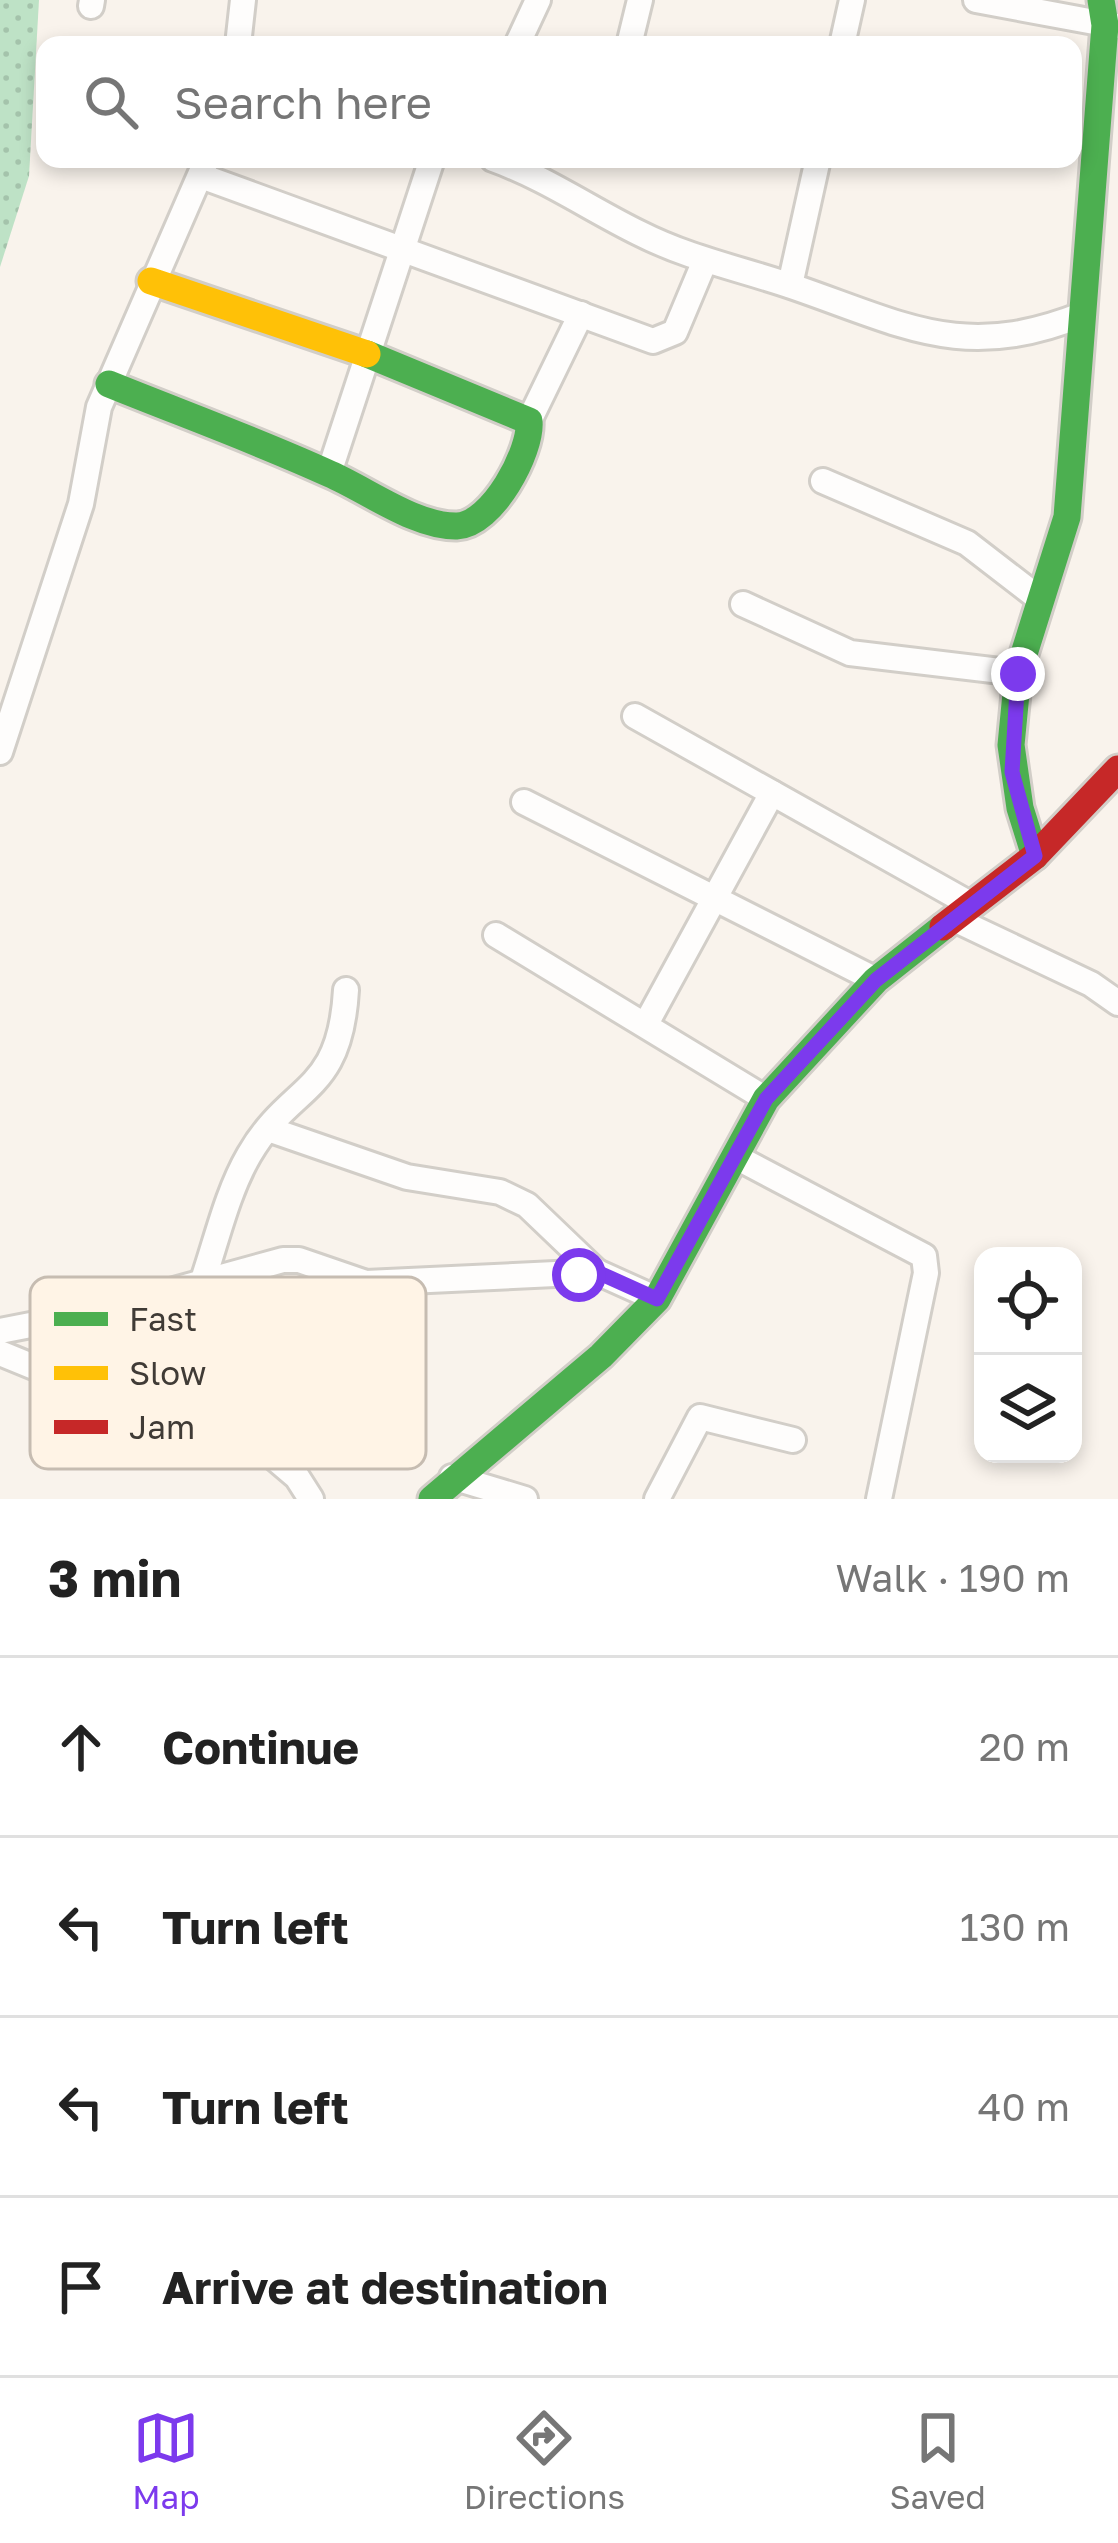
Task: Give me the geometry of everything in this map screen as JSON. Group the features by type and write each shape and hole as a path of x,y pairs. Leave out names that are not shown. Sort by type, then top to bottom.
{"street":[{"path":"239,36 243,0"},
{"path":"521,36 538,0"},
{"path":"631,36 640,0"},
{"path":"844,36 852,0"},
{"path":"976,0 1108,17 1067,517 1018,674 1012,772 1035,856"},
{"path":"0,752 80,504 99,407 204,168 400,248 653,341 675,332 704,262"},
{"path":"329,473 429,168"},
{"path":"511,168 704,262 946,338 1019,335 1084,314"},
{"path":"790,286 816,168"},
{"path":"151,281 367,354 529,421"},
{"path":"109,384 329,473 430,520 457,526 474,523 490,510 531,440 529,421 581,314"},
{"path":"824,481 967,543 1041,600"},
{"path":"743,604 850,653 1018,674"},
{"path":"635,716 772,793 1118,1004"},
{"path":"432,1499 601,1356 657,1299 766,1099 876,980 1035,856 1118,769"},
{"path":"647,1022 772,793"},
{"path":"524,802 876,980"},
{"path":"496,935 647,1022 766,1099"},
{"path":"204,1277 238,1175 333,1060 344,1030 346,990"},
{"path":"271,1130 407,1177 500,1192 527,1205 597,1272 657,1299"},
{"path":"736,1157 924,1256 926,1273 879,1499"},
{"path":"217,1277 299,1260 349,1277"},
{"path":"426,1280 597,1272"},
{"path":"0,1331 30,1324"},
{"path":"0,1353 30,1365"},
{"path":"657,1499 700,1417 794,1440"},
{"path":"286,1469 311,1499"},
{"path":"452,1478 525,1499"}],"green space":[{"path":"0,0 39,0 29,176 0,267"}],"traffic: fast":[{"path":"1035,856 1020,808 1011,745 1018,673 1067,517 1105,25 1101,0"},
{"path":"109,384 303,462 425,521 457,526 470,522 496,500 517,467 529,421 367,354"},
{"path":"432,1499 601,1356 657,1299 766,1099 876,980 943,927"}],"traffic: slow":[{"path":"151,281 367,354"}],"traffic: jam":[{"path":"943,927 1035,856 1118,769"}],"route":[{"path":"579,1275 597,1272 657,1299 766,1099 876,980 1035,856 1012,772 1018,674"}]}
